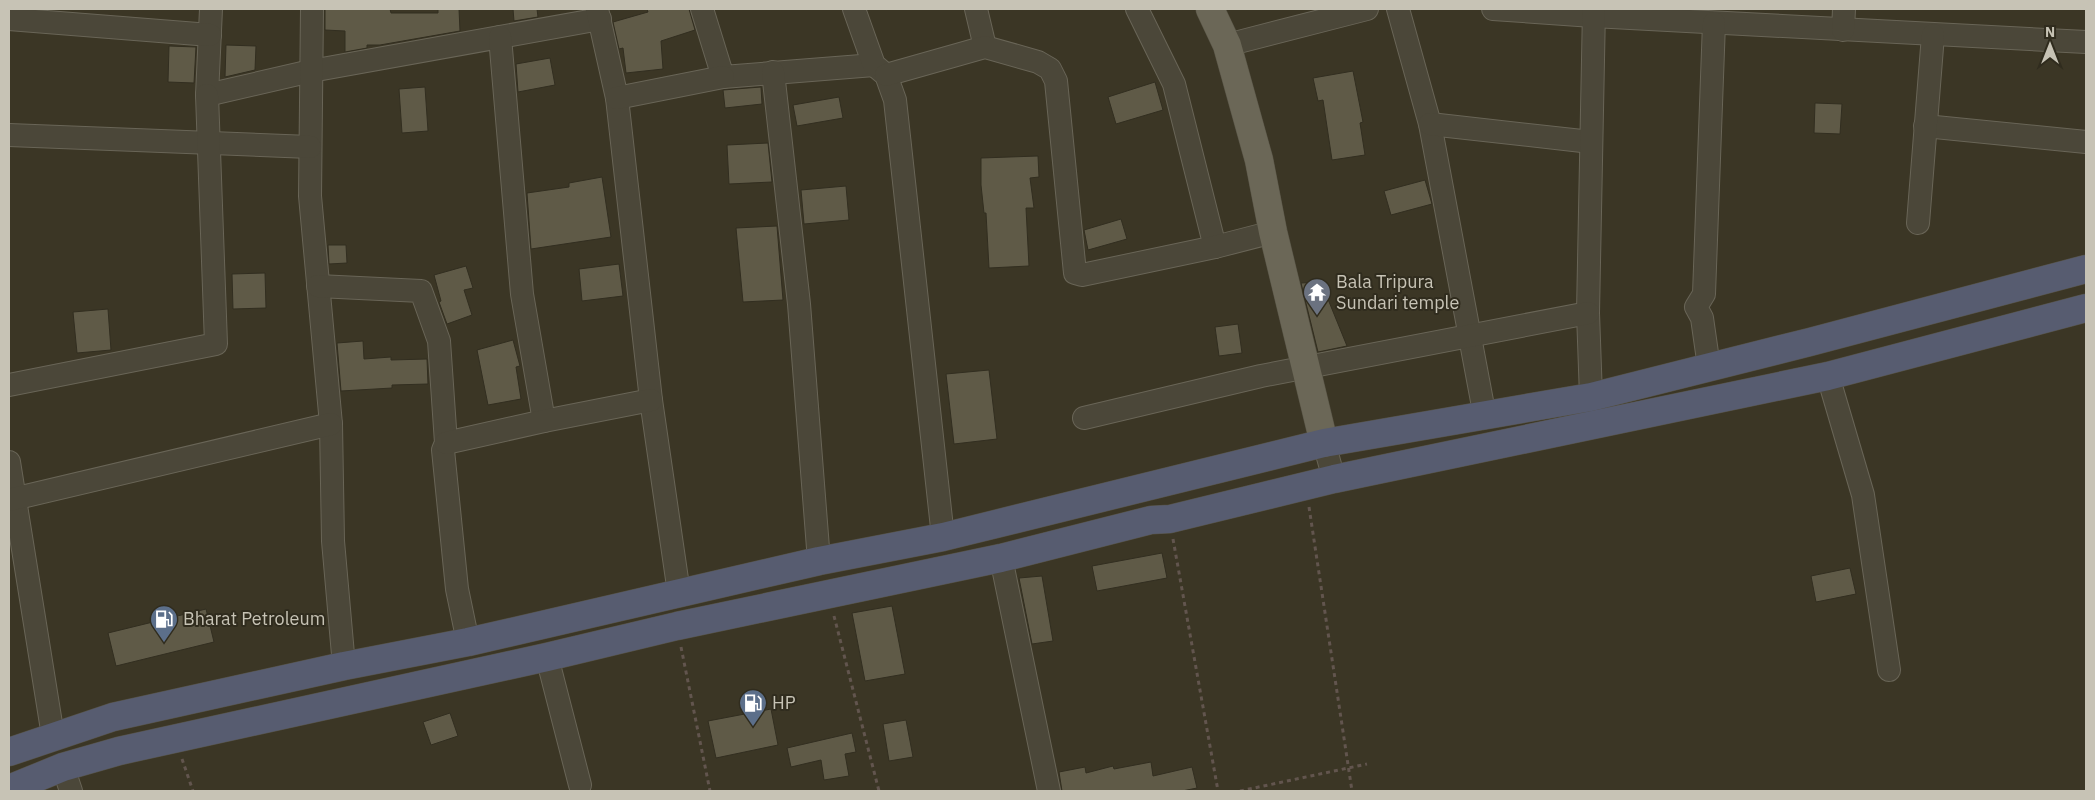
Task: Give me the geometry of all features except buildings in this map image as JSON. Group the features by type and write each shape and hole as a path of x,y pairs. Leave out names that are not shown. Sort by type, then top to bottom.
{"highway":[{"path":"9,752 113,717 344,666 468,642 819,561 943,537 1324,443 1485,417 1591,397 1810,342 2086,269"},
{"path":"9,789 67,779 119,751 546,658 677,626 829,596 1001,558 1151,520 1170,519 1334,479 1828,376 2086,308"}],"main road":[{"path":"1210,9 1227,45 1259,160 1273,232 1324,443"}],"street":[{"path":"9,385 216,344 207,95 211,9"},
{"path":"312,9 310,196 331,424 333,541 344,666"},
{"path":"702,9 723,76"},
{"path":"854,9 895,100 943,537"},
{"path":"976,9 986,47"},
{"path":"1137,9 1174,84 1215,247"},
{"path":"1227,45 1367,9"},
{"path":"1398,9 1430,124 1485,417"},
{"path":"1493,9 1593,12 1714,23 1843,19 1932,35 2086,42"},
{"path":"1591,397 1588,313 1593,12"},
{"path":"207,95 311,71 500,37 598,14 617,98 651,400 679,593"},
{"path":"9,19 210,36"},
{"path":"1709,367 1702,318 1696,308 1704,294 1714,23"},
{"path":"1918,223 1932,35"},
{"path":"500,37 522,294 544,421"},
{"path":"617,98 723,76 773,72 880,70 986,47 1038,62 1050,69 1056,80 1075,273 1082,276 1215,247 1273,232"},
{"path":"773,72 799,304 819,561"},
{"path":"1430,124 1591,142"},
{"path":"1926,126 2086,142"},
{"path":"9,135 310,147"},
{"path":"318,286 421,291 438,341 446,443 443,450 457,589 468,642"},
{"path":"1084,418 1261,376 1588,313"},
{"path":"1828,376 1863,495 1889,670"},
{"path":"446,443 651,400"},
{"path":"11,500 331,424"},
{"path":"1324,443 1334,479"},
{"path":"9,462 11,500 52,736"},
{"path":"1001,558 1049,791"},
{"path":"546,658 580,785"}],"path":[{"path":"1306,487 1352,791"},
{"path":"1170,519 1218,791"},
{"path":"829,596 879,791"},
{"path":"677,626 710,791"},
{"path":"175,739 193,791"},
{"path":"1240,791 1367,764"}],"place":[{"name":"Bala Tripura Sundari temple","path":"1317,316"},
{"name":"Bharat Petroleum","path":"164,643"},
{"name":"HP","path":"753,727"}]}
